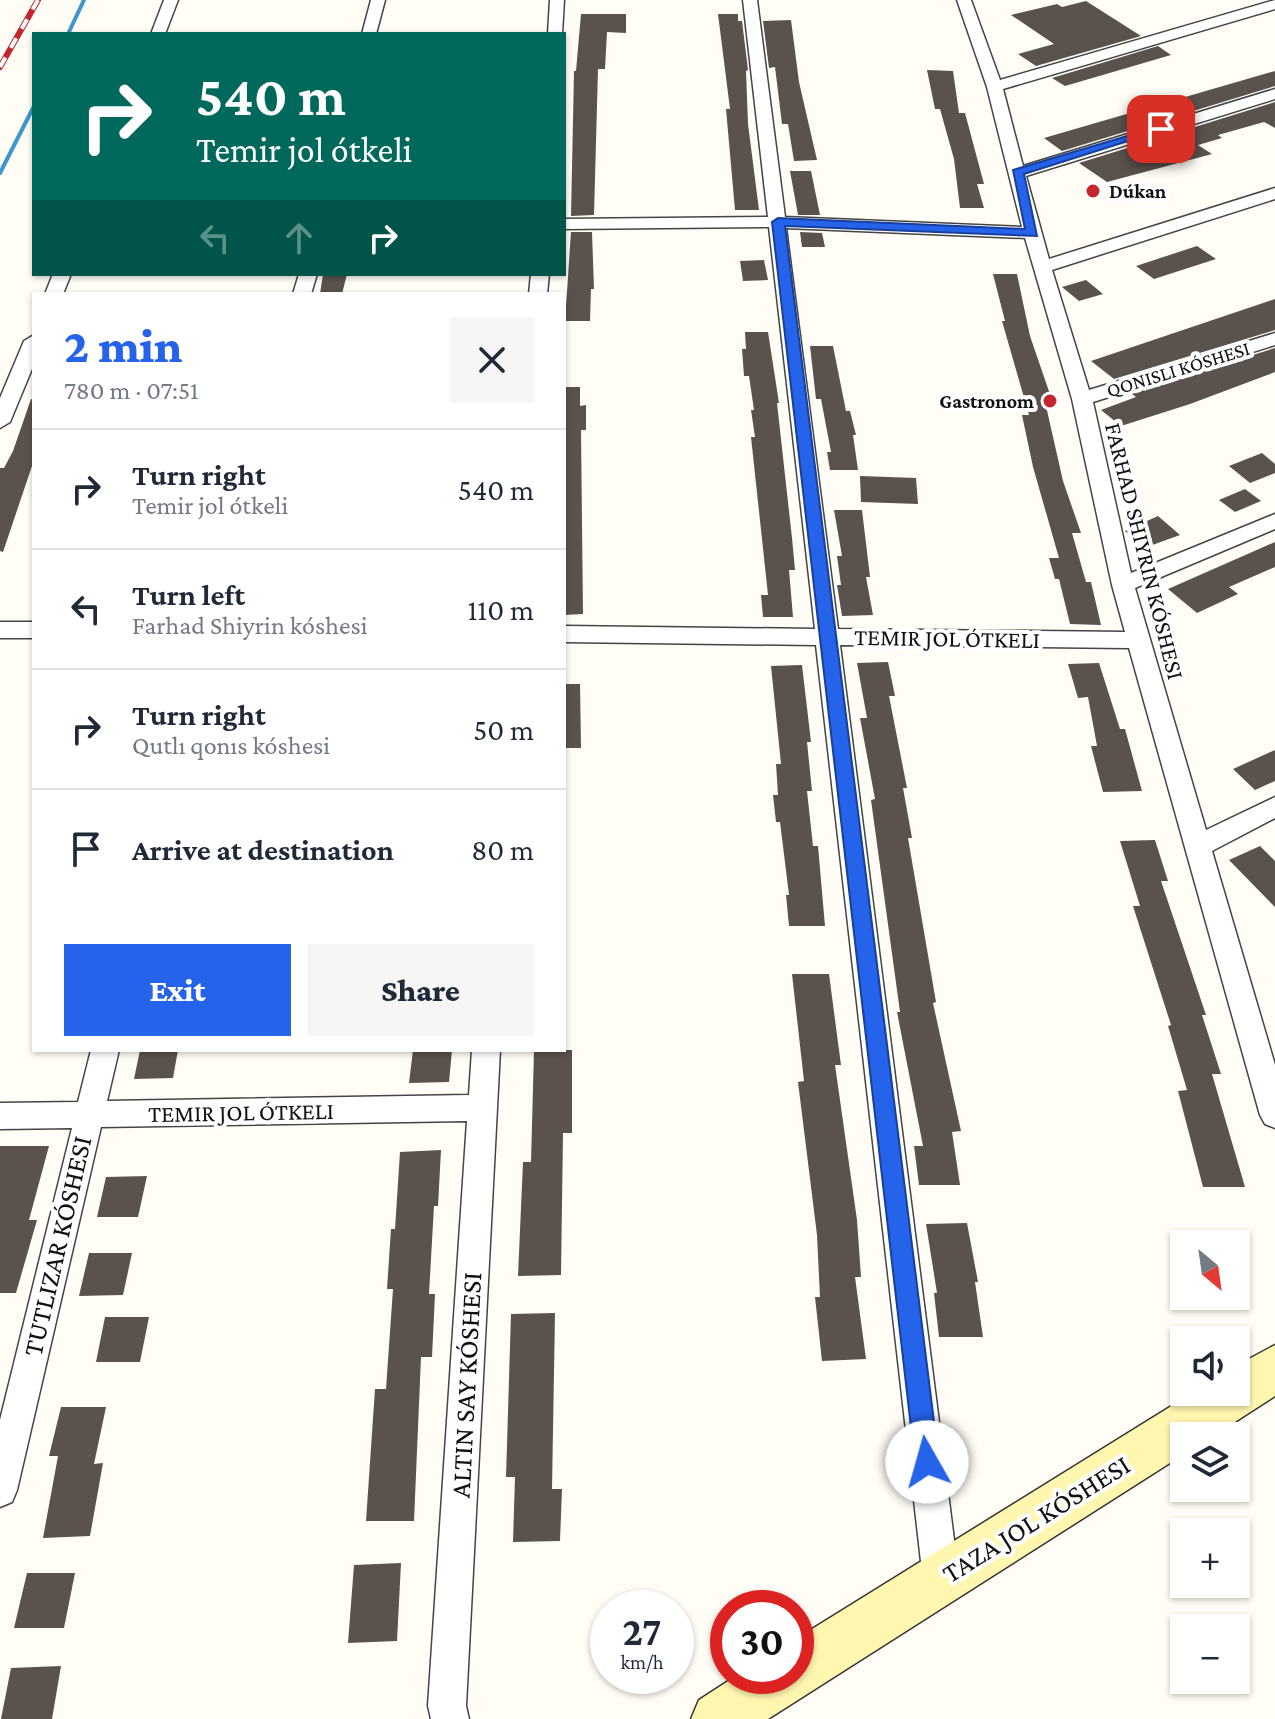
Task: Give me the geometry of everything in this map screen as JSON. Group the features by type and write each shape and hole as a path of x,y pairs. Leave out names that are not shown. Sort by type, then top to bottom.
{"main road":[{"name":"TAZA JOL KÓSHESI","path":"814,1659 1275,1369"},
{"path":"718,1719 758,1694"}],"street":[{"path":"159,32 171,0"},
{"path":"370,32 378,0"},
{"path":"555,32 557,0"},
{"path":"750,0 941,1579"},
{"name":"FARHAD SHIYRIN KÓSHESI","path":"964,0 995,87 1032,233 1082,399 1123,585 1275,1115"},
{"path":"995,87 1266,6"},
{"path":"1017,173 1275,94"},
{"path":"1043,267 1275,193"},
{"path":"566,224 778,222 1032,233"},
{"path":"1082,399 1275,339"},
{"path":"0,422 32,346"},
{"path":"1123,585 1275,521"},
{"path":"0,630 32,630"},
{"name":"TEMIR JOL ÓTKELI","path":"566,634 1138,640"},
{"path":"1198,846 1275,807"},
{"path":"0,1490 105,1052"},
{"path":"450,1719 448,1690 486,1052"},
{"name":"TEMIR JOL ÓTKELI","path":"0,1116 483,1108"}],"building":[{"path":"1086,1 1141,36 1036,66 1018,54 1054,44 1011,15"},
{"path":"581,14 626,14 626,33 607,32 605,69 598,69 594,215 571,216 574,71"},
{"path":"718,14 738,14 738,21 742,21 748,70 748,124 759,210 735,210 726,109 730,109"},
{"path":"791,20 799,82 817,160 794,161 788,124 782,124 775,67 769,68 763,21"},
{"path":"1158,46 1171,55 1065,86 1052,78"},
{"path":"927,70 953,71 959,113 965,113 984,184 977,184 984,208 960,208 954,159 940,109 935,109"},
{"path":"1275,71 1275,86 1062,151 1044,138"},
{"path":"1275,102 1275,128 1264,122 1218,135 1222,138 1198,145 1212,154 1107,182 1079,163"},
{"path":"790,171 811,171 820,215 798,215"},
{"path":"571,232 592,232 594,289 591,289 590,321 566,321"},
{"path":"800,232 822,233 825,247 802,247"},
{"path":"1197,246 1216,259 1154,279 1136,266"},
{"path":"764,260 768,280 743,281 740,261"},
{"path":"993,274 1017,274 1030,336 1054,406 1046,406 1063,481 1081,533 1072,533 1086,582 1091,582 1101,625 1070,624 1059,579 1055,579 1049,558 1059,558 1033,467 1022,415 1029,415 1002,321 1005,321"},
{"path":"323,276 346,276 342,292 320,292"},
{"path":"1086,280 1103,294 1079,301 1062,287"},
{"path":"1275,299 1275,330 1114,379 1091,361"},
{"path":"745,332 768,332 779,403 795,570 789,570 793,617 763,617 761,595 768,595 751,437 755,437 751,410 754,410 749,376 744,376 742,349 746,349"},
{"path":"810,346 833,346 846,411 850,411 856,435 853,435 858,470 830,470 827,452 831,452 821,399 816,399"},
{"path":"1275,348 1275,372 1190,404 1121,426 1101,410 1136,397 1131,393"},
{"path":"566,387 580,387 580,406 586,405 586,430 581,430 583,614 566,615"},
{"path":"32,399 32,466 3,552 0,551 0,468 4,468"},
{"path":"1262,453 1275,464 1275,473 1250,483 1229,466"},
{"path":"860,476 916,478 918,504 861,502"},
{"path":"1245,489 1261,501 1235,512 1219,500"},
{"path":"834,510 862,510 870,577 866,577 873,615 842,616 837,585 841,585 837,556 842,556"},
{"path":"1158,516 1180,535 1144,548 1125,531"},
{"path":"1275,542 1275,567 1229,587 1238,594 1197,613 1168,589"},
{"path":"888,662 895,696 889,696 907,788 903,788 912,838 908,838 936,1002 933,1003 961,1131 952,1132 960,1185 919,1185 914,1146 923,1146 897,1012 900,1012 871,800 875,799 860,718 867,718 857,663"},
{"path":"1099,663 1120,729 1125,729 1142,791 1103,792 1091,746 1097,746 1088,697 1078,698 1068,664"},
{"path":"802,665 811,742 807,742 812,791 807,791 813,846 818,846 825,926 789,926 786,895 789,895 780,822 776,822 773,795 778,795 776,764 781,764 771,666"},
{"path":"566,684 580,684 581,748 566,748"},
{"path":"1275,750 1275,781 1255,790 1233,769"},
{"path":"1155,840 1168,881 1161,881 1206,1015 1202,1015 1221,1074 1212,1074 1245,1187 1203,1187 1178,1091 1187,1090 1168,1026 1171,1025 1133,906 1140,906 1120,841"},
{"path":"1260,846 1275,861 1275,907 1229,860"},
{"path":"792,974 829,974 841,1065 835,1065 857,1220 861,1277 855,1277 866,1359 822,1361 815,1297 820,1297 817,1235 798,1082 804,1081"},
{"path":"572,1050 572,1133 563,1133 561,1275 518,1276 523,1162 531,1162 534,1052"},
{"path":"140,1052 178,1052 173,1078 134,1079"},
{"path":"413,1052 452,1052 449,1082 409,1083"},
{"path":"0,1146 49,1146 29,1220 37,1220 16,1293 0,1293"},
{"path":"441,1150 429,1294 435,1294 432,1357 421,1357 414,1521 366,1521 375,1389 386,1389 393,1289 387,1289 400,1152"},
{"path":"147,1176 138,1217 97,1217 106,1177"},
{"path":"967,1223 978,1282 975,1282 983,1337 939,1337 934,1293 937,1293 926,1224"},
{"path":"89,1253 132,1253 123,1295 79,1296"},
{"path":"555,1313 552,1489 562,1489 560,1541 513,1542 515,1477 506,1477 511,1314"},
{"path":"105,1317 149,1317 140,1362 96,1362"},
{"path":"61,1407 106,1407 94,1464 103,1463 90,1536 43,1538 58,1456 49,1456"},
{"path":"401,1563 397,1641 348,1643 354,1565"},
{"path":"27,1573 75,1573 64,1628 14,1628"},
{"path":"61,1666 52,1719 1,1719 11,1668"}],"waterway":[{"path":"69,32 84,0"},
{"path":"0,173 32,110"}],"railway":[{"path":"0,67 38,0"}],"place":[{"name":"Dúkan","path":"1093,191"},
{"name":"Gastronom","path":"1050,401"}],"route":[{"path":"927,1462 778,222 1032,233 1017,173 1161,129"}]}
